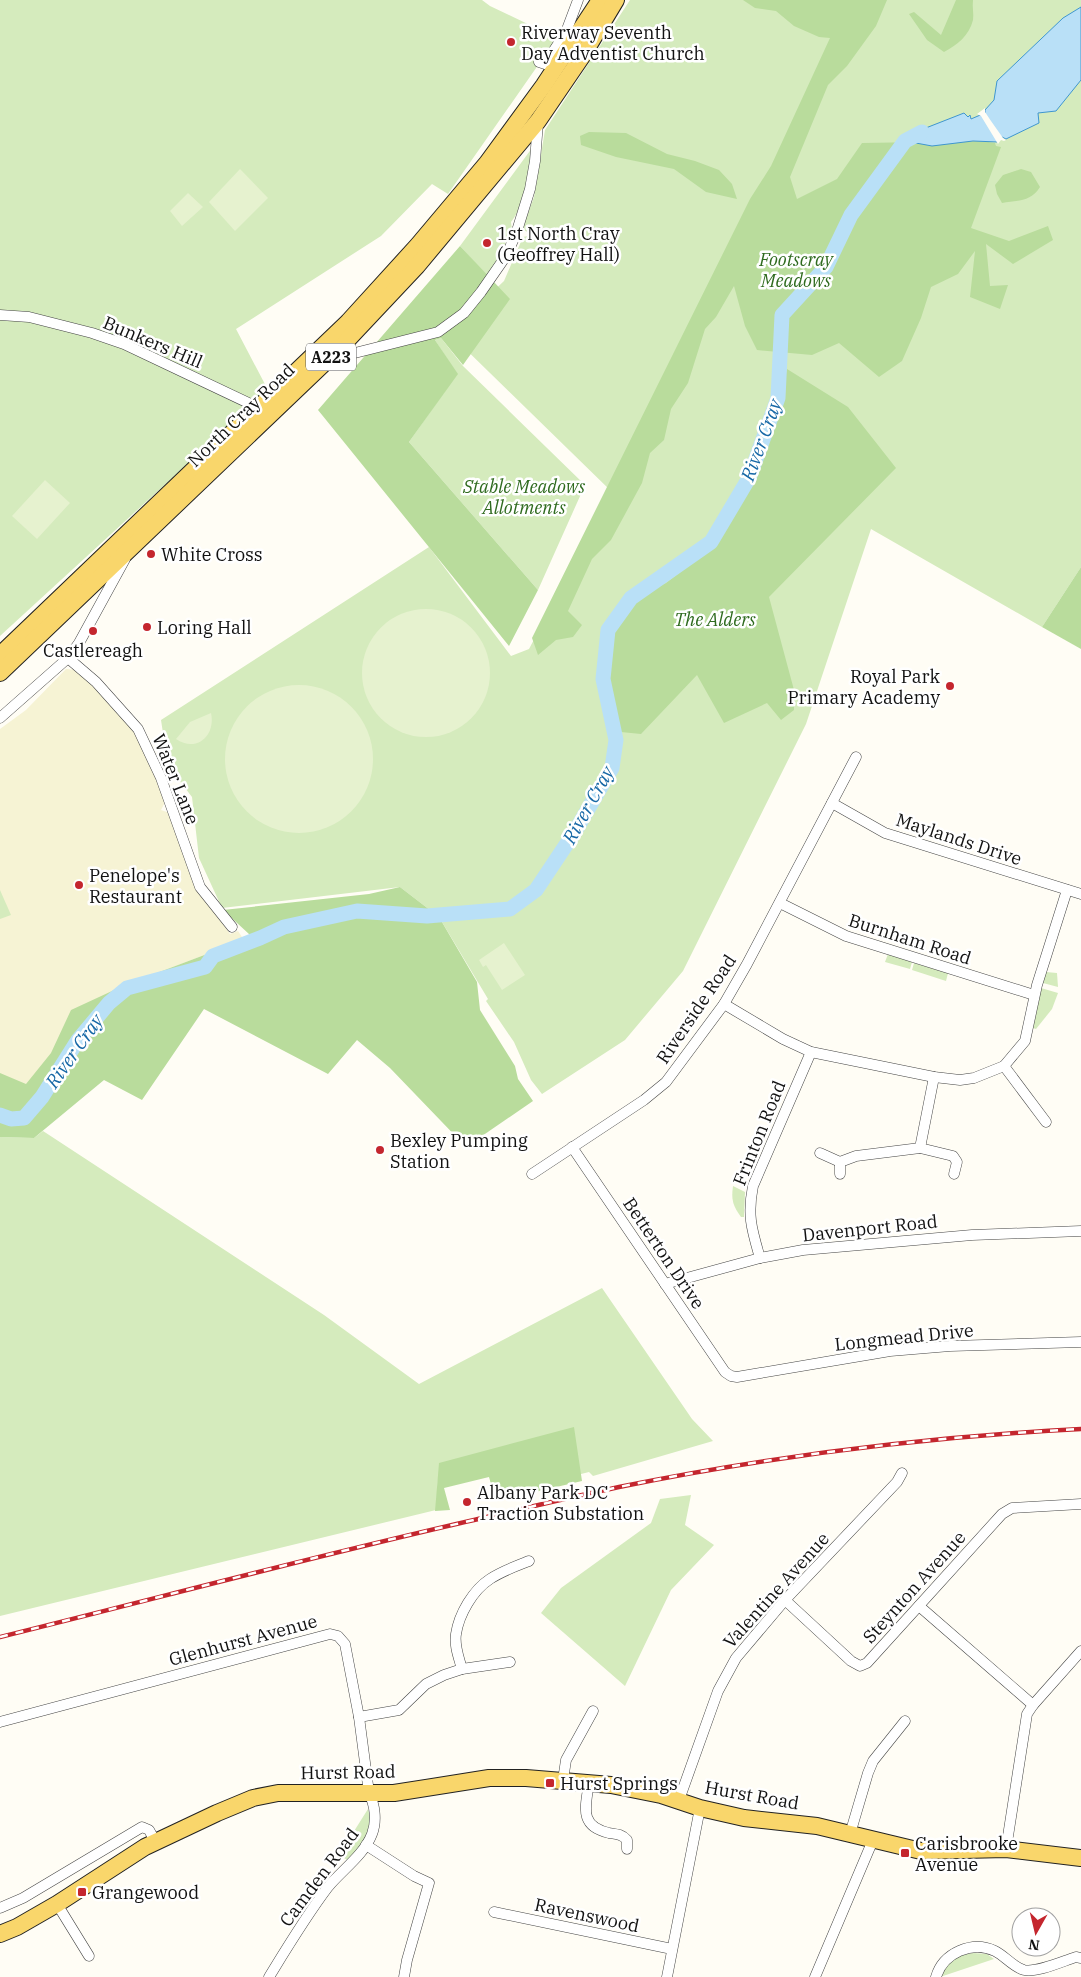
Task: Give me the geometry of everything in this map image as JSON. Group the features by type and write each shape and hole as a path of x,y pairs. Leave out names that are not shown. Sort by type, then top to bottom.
{"main road":[{"name":"North Cray Road","path":"0,655 348,322 418,245 487,163 544,84 600,0"},
{"name":"North Cray Road","path":"0,673 327,360 417,266 538,121 583,55 616,0"},
{"name":"Hurst Road","path":"0,1934 17,1927 57,1904 155,1842 227,1808 265,1795 406,1791 489,1778 516,1777 589,1782 646,1792 679,1800 700,1808 744,1818 817,1826 921,1851 1006,1849 1081,1858"}],"street":[{"path":"539,62 545,64 566,32 578,0"},
{"path":"327,360 438,332 464,313 501,263 516,234 530,189 535,161 538,121"},
{"name":"Bunkers Hill","path":"0,314 29,317 92,333 124,344 258,408"},
{"path":"0,718 68,658 79,643 131,548"},
{"name":"Water Lane","path":"68,658 96,682 138,729 161,778 200,887 232,927"},
{"name":"Riverside Road","path":"532,1174 644,1100 666,1082 724,1004 780,903 856,757"},
{"name":"Maylands Drive","path":"832,803 885,833 1081,894"},
{"path":"724,1004 782,1039 811,1052 934,1077 960,1080 974,1078 1004,1066 1025,1040 1034,996 1067,890"},
{"name":"Burnham Road","path":"780,903 846,936 1034,996"},
{"name":"Frinton Road","path":"760,1258 749,1219 753,1186 811,1052"},
{"path":"1004,1066 1046,1122"},
{"path":"920,1148 934,1077"},
{"name":"Betterton Drive","path":"572,1147 725,1372 731,1376"},
{"path":"820,1153 840,1162 856,1156 920,1148 952,1156 956,1162 954,1174"},
{"path":"840,1162 840,1174"},
{"name":"Davenport Road","path":"666,1284 760,1258 803,1250 954,1236 1081,1231"},
{"name":"Longmead Drive","path":"731,1376 737,1377 890,1351 950,1346 1081,1342"},
{"name":"Valentine Avenue","path":"679,1800 699,1747 704,1726 736,1658 786,1600 897,1482 902,1473"},
{"name":"Steynton Avenue","path":"786,1600 851,1661 860,1666 867,1663 1002,1514 1012,1508 1081,1504"},
{"path":"462,1669 457,1654 456,1635 464,1611 475,1592 489,1579 529,1561"},
{"path":"919,1606 1033,1705"},
{"name":"Glenhurst Avenue","path":"0,1722 330,1634 338,1636 345,1644 360,1717 370,1793"},
{"path":"1006,1849 1027,1714 1081,1651"},
{"path":"360,1717 399,1710 426,1684 462,1669 510,1662"},
{"path":"563,1780 566,1760 593,1711"},
{"path":"850,1834 873,1761 906,1722"},
{"path":"589,1782 585,1813 590,1824 599,1830 623,1836 627,1840 627,1849"},
{"name":"Camden Road","path":"269,1977 304,1919 366,1845 372,1833 374,1820 374,1802 370,1793"},
{"path":"667,1977 700,1808"},
{"path":"0,1908 22,1899 142,1827 149,1830 155,1842"},
{"path":"814,1977 873,1840"},
{"path":"366,1845 414,1876 430,1879 404,1977"},
{"path":"57,1904 89,1956"},
{"name":"Ravenswood","path":"494,1912 672,1949"},
{"path":"936,1977 944,1962 955,1952 973,1947 986,1947 1024,1970 1033,1971 1076,1957 1081,1958"}],"shaded area":[{"path":"66,669 79,670 138,729 167,798 161,810 173,814 198,888 230,934 238,931 244,940 125,985 0,1113 0,729 26,710"}],"green space":[{"path":"0,0 482,0 490,6 557,38 448,194 432,184 381,236 236,329 268,390 0,636"},
{"name":"Footscray Meadows","path":"630,0 1081,0 1081,567 1042,627 871,529 806,724 683,971 625,1040 542,1094 531,1080 514,1042 486,1001 488,999 439,917 400,887 222,908 199,858 192,797 168,766 161,720 429,547 511,656 529,649 612,492 449,333 504,281 523,237 528,236 529,233 522,229 534,197 545,130"},
{"path":"743,0 887,0 876,26 847,66 828,85 790,177 797,199 837,179 862,143 982,141 995,143 996,146 1001,147 971,228 1009,241 1048,226 1053,240 1013,264 986,244 990,286 1008,285 1000,309 970,297 975,251 958,274 931,287 921,318 902,361 879,377 839,343 812,355 757,350 745,326 734,286 716,317 705,329 688,383 671,409 664,440 650,453 642,483 611,540 592,559 568,611 582,625 573,637 556,640 538,655 532,638 750,199 771,166 830,38 819,37 794,26 776,11 755,8"},
{"path":"956,0 973,0 973,20 969,31 962,39 944,52 927,40 909,14 914,12 941,35"},
{"path":"589,132 626,133 667,154 695,161 719,170 732,184 737,199 706,192 674,169 616,157 581,145 580,136"},
{"path":"532,148 524,196 511,222 512,230 488,277 460,246"},
{"path":"240,169 268,198 235,231 209,202"},
{"path":"1021,169 1031,172 1040,187 1028,198 1002,203 995,185 1003,175"},
{"path":"188,193 203,207 182,226 170,211"},
{"path":"460,246 510,299 463,365 441,338 435,340 458,374 409,442 538,590 509,646 318,410"},
{"name":"Stable Meadows Allotments","path":"441,338 463,366 585,485 538,590 409,442 457,374 435,340"},
{"name":"The Alders","path":"787,369 848,407 896,468 769,597 794,690 794,710 781,720 767,703 724,723 697,675 641,734 621,732 606,682 611,637 640,595 666,583 709,550 755,470 777,415"},
{"path":"45,480 70,503 37,539 12,516"},
{"path":"1081,567 1081,649 1042,627"},
{"path":"426,609 450,614 462,620 471,628 479,637 485,649 490,673 485,697 479,709 471,718 462,726 450,732 426,737 402,732 390,726 381,718 373,709 367,697 362,673 367,649 373,637 381,628 390,620 402,614"},
{"path":"299,685 313,686 327,691 340,697 351,707 361,718 367,731 372,745 372,773 367,787 361,800 351,811 340,821 327,827 313,832 299,833 285,832 271,827 258,821 247,811 237,800 231,787 226,773 225,759 226,745 231,731 237,718 247,707 258,697 271,691 285,686"},
{"path":"211,713 210,729 203,740 191,744 183,743 176,739 190,722"},
{"path":"400,887 439,917 477,982 480,1010 515,1066 518,1079 533,1101 466,1147 390,1068 357,1040 328,1074 204,1009 142,1100 104,1080 34,1138 0,1137 0,1073 26,1084 51,1053 71,1010 125,985 244,940 241,949 261,945 223,910 369,894"},
{"path":"0,890 11,915 0,919"},
{"path":"504,943 525,975 502,990 486,965 483,967 479,960"},
{"path":"888,954 912,962 910,969 885,962"},
{"path":"914,963 948,973 946,981 912,970"},
{"path":"1046,972 1057,973 1058,987 1043,983"},
{"path":"1041,988 1058,993 1052,1009 1036,1029 1033,1028"},
{"path":"43,1131 324,1315 419,1384 602,1288 692,1419 713,1441 593,1476 589,1472 494,1496 487,1466 438,1479 436,1510 0,1616 0,1137 34,1138"},
{"path":"733,1186 745,1192 744,1217 741,1217 734,1206"},
{"path":"574,1427 582,1481 496,1501 489,1477 444,1488 450,1510 435,1511 439,1463"},
{"path":"691,1495 685,1525 714,1545 671,1590 625,1686 541,1613 561,1588 651,1523 660,1499"},
{"path":"368,1809 370,1817 369,1831 363,1843 349,1861 339,1855"},
{"path":"973,1953 987,1954 994,1959 940,1977 946,1967 957,1957"}],"water":[{"path":"1081,7 1081,80 1056,111 1038,113 1039,123 1006,139 1002,137 997,140 998,142 973,141 932,146 905,141 913,133 964,113 968,117 970,115 971,119 985,113 985,110 994,100 997,81 1063,18"}],"pier":[{"path":"985,108 985,112 1006,140 1001,140 998,144 981,116 977,114"}],"waterway":[{"name":"River Cray","path":"0,1115 11,1119 24,1118 42,1097 78,1040 109,1003 127,988 205,967 213,956 284,927 357,911 427,916 510,909 536,890 574,833 612,768 616,740 603,679 608,630 631,598 711,542 749,478 778,398 782,315 826,267 851,215 905,141 922,132"}],"railway":[{"path":"0,1637 414,1534 619,1487 676,1476 849,1449 965,1437 1081,1429"}],"place":[{"name":"Riverway Seventh Day Adventist Church","path":"511,42"},
{"name":"1st North Cray (Geoffrey Hall)","path":"487,243"},
{"name":"White Cross","path":"151,554"},
{"name":"Loring Hall","path":"147,627"},
{"name":"Castlereagh","path":"93,631"},
{"name":"Royal Park Primary Academy","path":"950,686"},
{"name":"Penelope's Restaurant","path":"79,885"},
{"name":"Bexley Pumping Station","path":"380,1150"},
{"name":"Albany Park DC Traction Substation","path":"467,1502"},
{"name":"Hurst Springs","path":"550,1783"},
{"name":"Carisbrooke Avenue","path":"905,1853"},
{"name":"Grangewood","path":"82,1892"}]}
